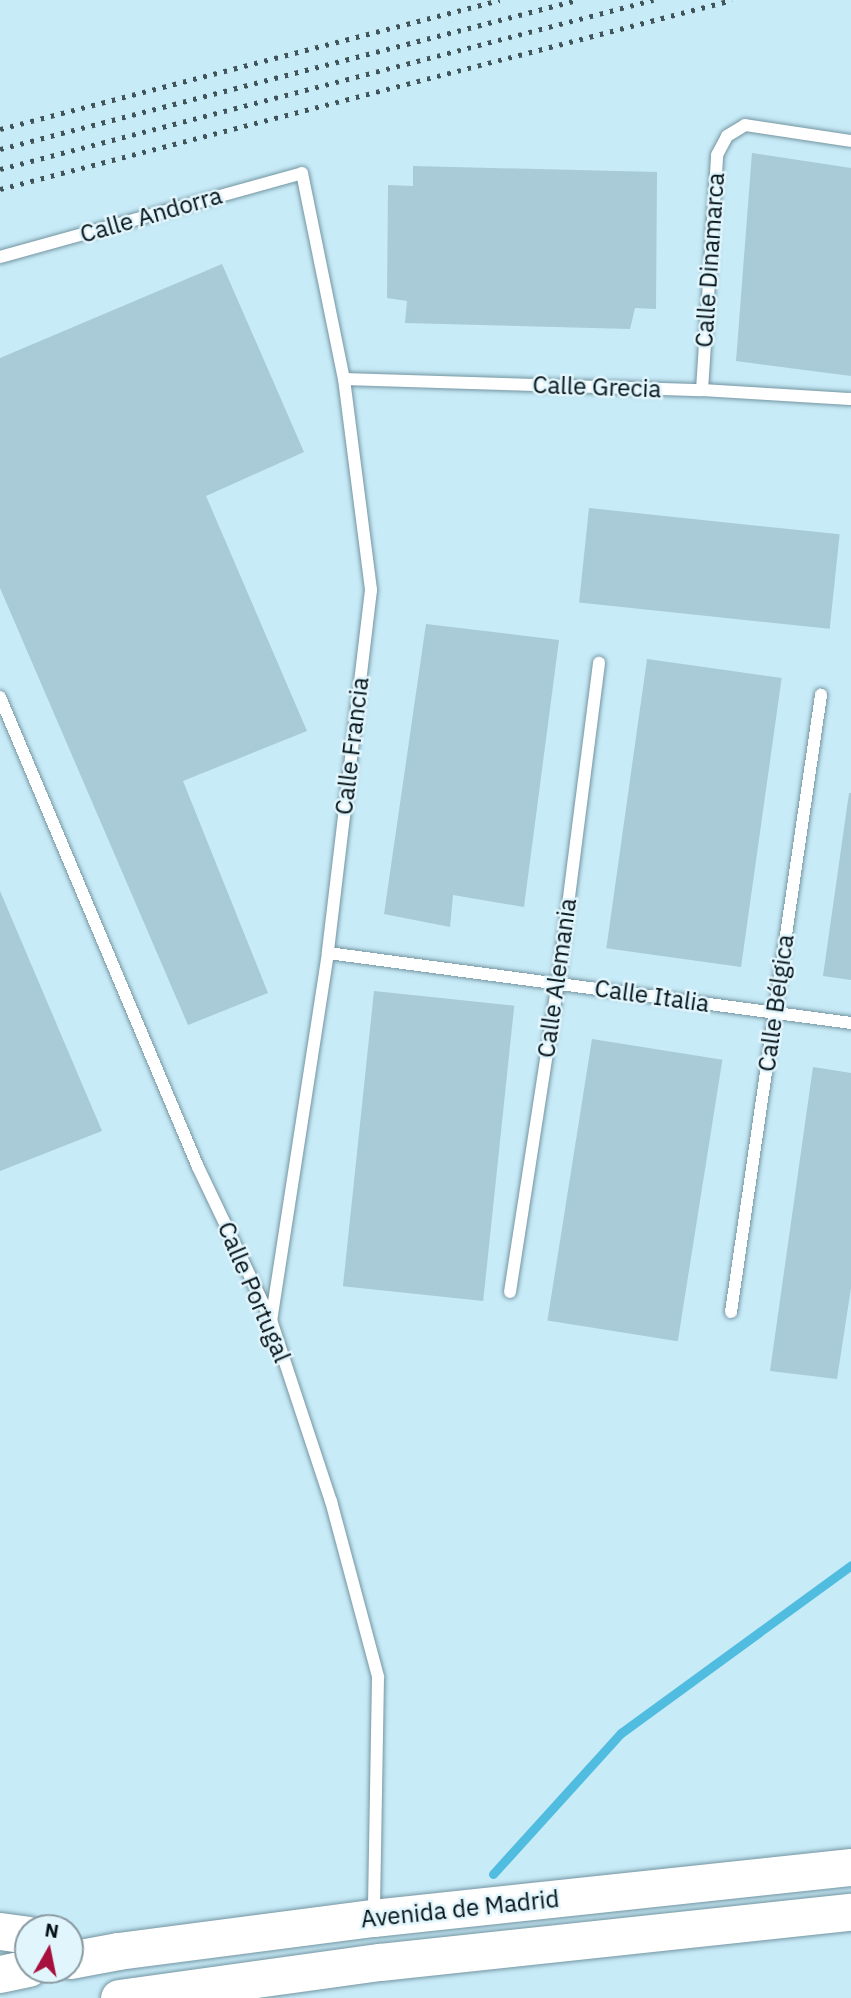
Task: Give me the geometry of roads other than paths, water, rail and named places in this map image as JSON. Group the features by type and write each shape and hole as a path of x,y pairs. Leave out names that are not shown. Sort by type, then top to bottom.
{"main road":[{"name":"Avenida de Madrid","path":"84,1957 373,1918 851,1867"},
{"name":"Avenida de Madrid","path":"119,1998 380,1962 851,1912"},
{"path":"84,1945 118,1951"}],"lane":[{"name":"Calle Dinamarca","path":"702,390 717,155 727,136 745,125 851,141"},
{"name":"Calle Andorra","path":"0,257 302,173"},
{"name":"Calle Francia","path":"271,1320 328,953 371,590 344,379 302,173"},
{"name":"Calle Grecia","path":"344,379 702,390 851,399"},
{"name":"Calle Alemania","path":"510,1292 558,983 599,663"},
{"name":"Calle Bélgica","path":"731,1312 821,695"},
{"name":"Calle Portugal","path":"0,698 198,1167 271,1320 331,1502 379,1677 373,1918"},
{"name":"Calle Italia","path":"328,953 851,1023"}],"waterway":[{"path":"493,1874 621,1733 851,1565"}],"railway":[{"path":"0,129 500,0"},
{"path":"0,149 577,0"},
{"path":"0,169 653,0"},
{"path":"0,189 732,0"}]}
